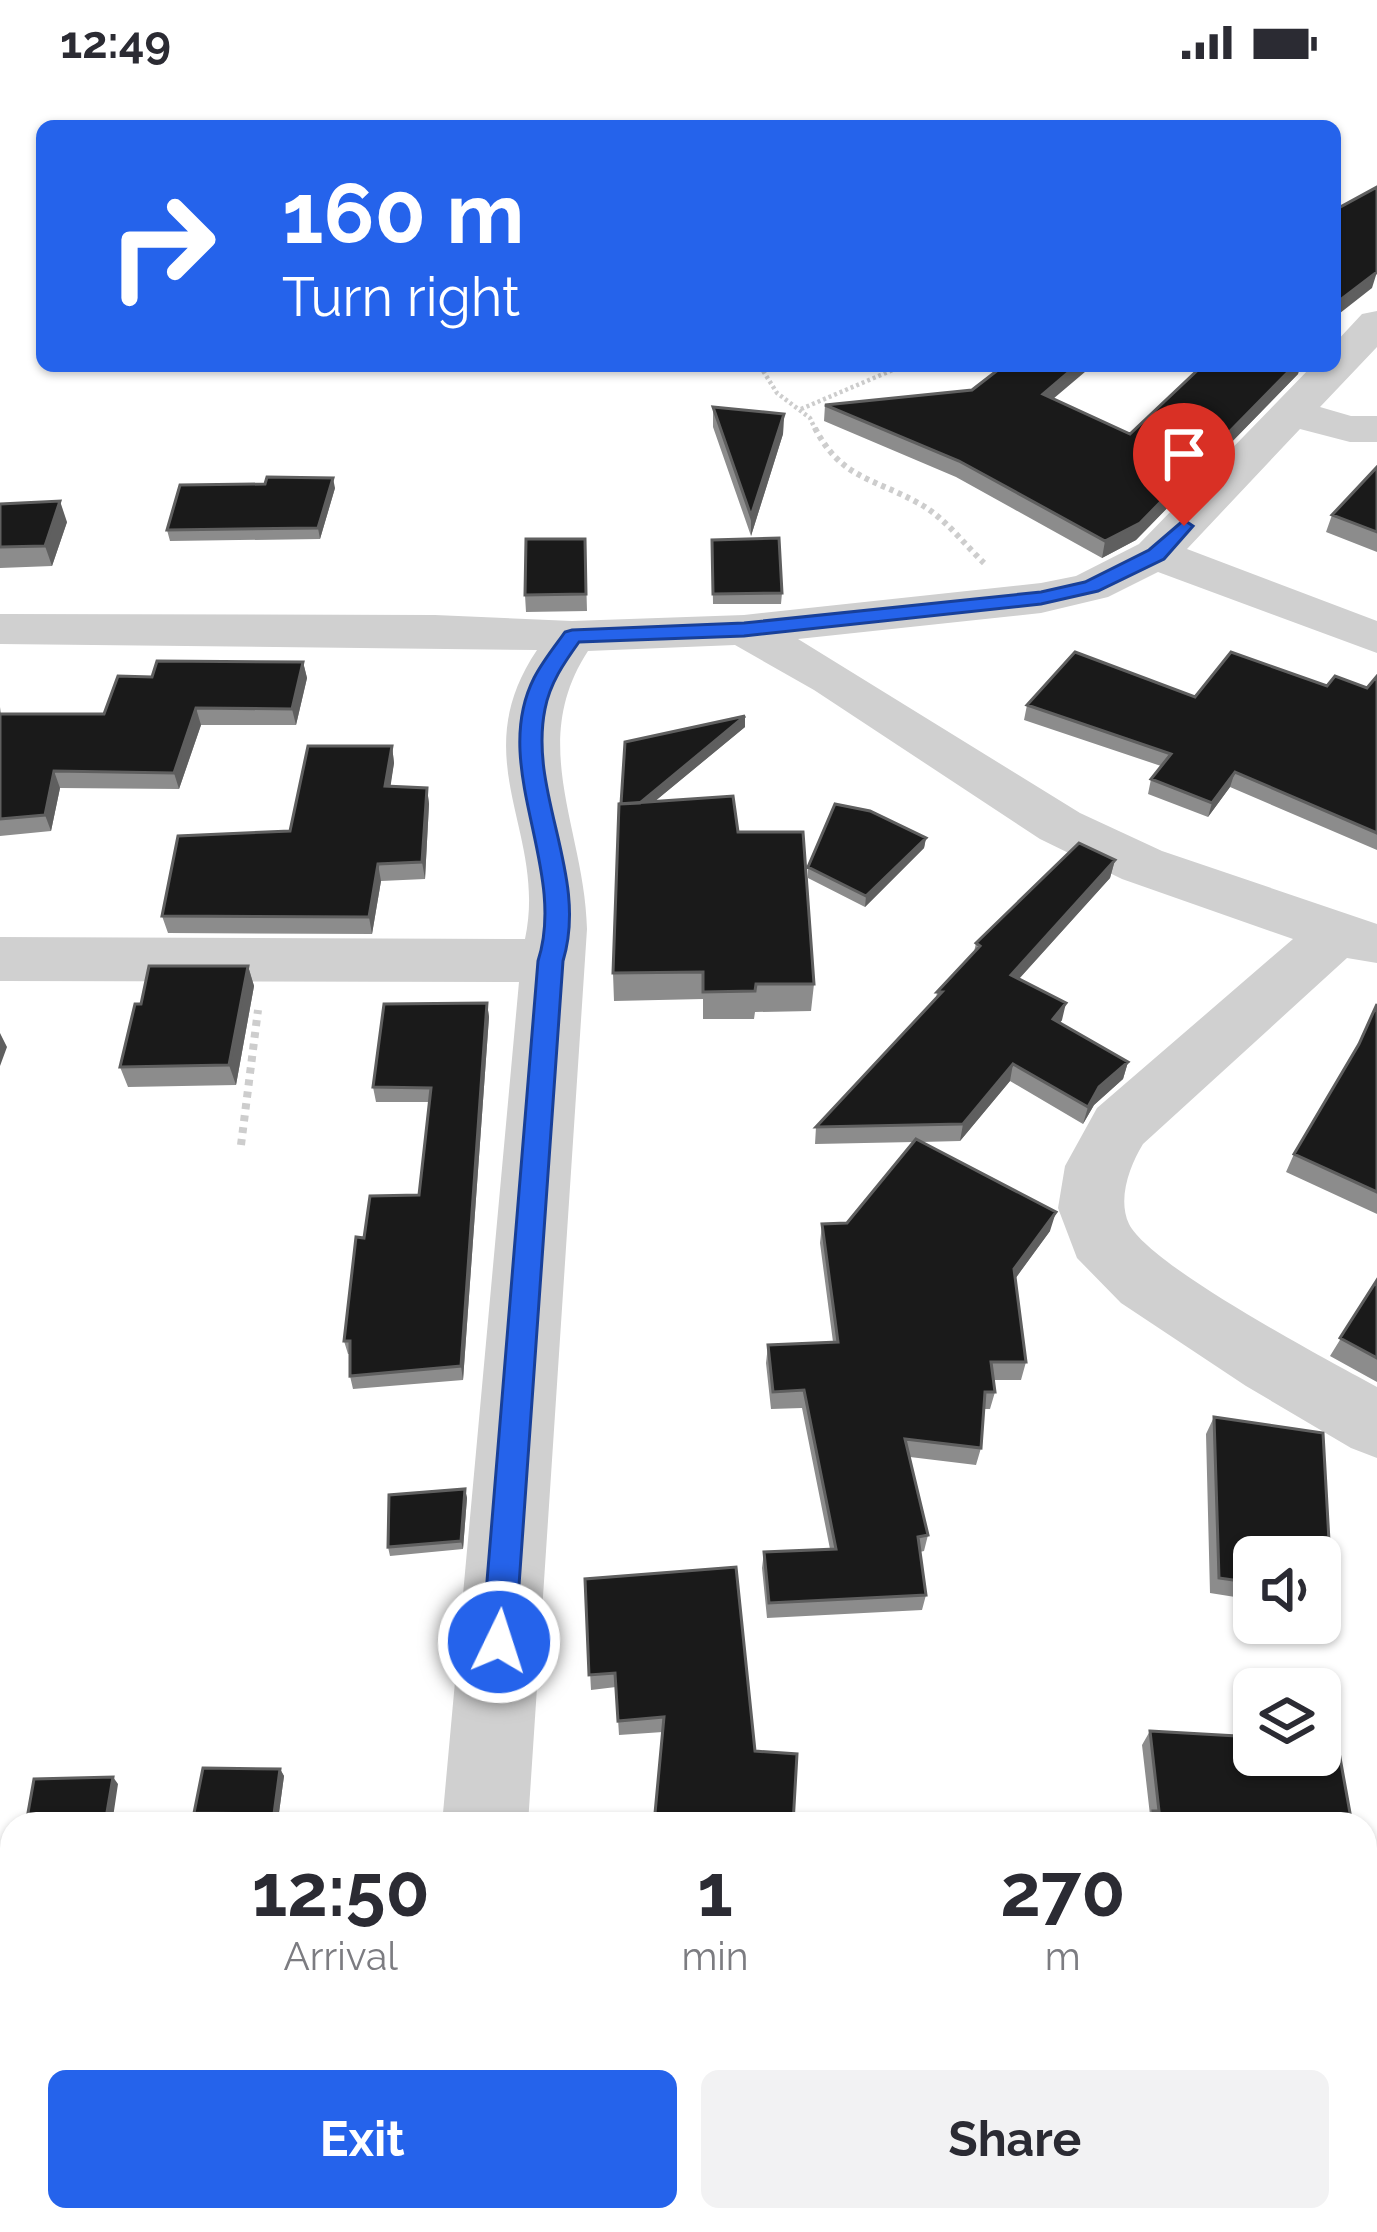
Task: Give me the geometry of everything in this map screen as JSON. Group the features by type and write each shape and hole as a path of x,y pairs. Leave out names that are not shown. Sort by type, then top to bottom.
{"street":[{"path":"1341,361 1377,323"},
{"path":"0,628 435,630 572,636 744,630 1041,598 1091,587 1156,554 1331,372"},
{"path":"1292,413 1350,429 1377,429"},
{"path":"1156,554 1377,638"},
{"path":"744,630 890,715 1060,826 1142,865 1358,940"},
{"path":"485,1812 551,961 557,940 556,872 530,748 534,709 544,678 572,636"},
{"path":"1358,940 1120,1126 1099,1157 1089,1194 1102,1241 1150,1288 1377,1425"},
{"path":"0,959 551,961"}],"path":[{"path":"764,372 777,393 801,410 828,454 841,466 925,506 992,573 1041,598"},
{"path":"801,410 888,372"},
{"path":"242,1145 264,960"}],"building":[{"path":"1377,187 1377,272 1341,299 1341,207"},
{"path":"995,372 1069,372 1043,394 1130,434 1196,372 1288,372 1140,523 1105,541 959,461 825,405 972,390"},
{"path":"713,407 784,414 751,516"},
{"path":"1377,467 1377,532 1332,515"},
{"path":"267,477 333,478 318,528 167,530 180,485 265,484"},
{"path":"60,501 45,546 0,547 0,504"},
{"path":"779,538 782,593 713,594 712,540"},
{"path":"526,539 585,539 586,594 525,595"},
{"path":"1075,652 1195,697 1231,652 1327,686 1335,676 1367,688 1377,676 1377,833 1235,772 1212,803 1151,779 1171,754 1027,705"},
{"path":"157,661 303,662 292,709 196,708 174,773 54,771 45,815 0,819 0,714 104,714 118,676 152,677"},
{"path":"745,716 640,803 621,804 625,742"},
{"path":"308,746 392,746 385,786 427,788 422,862 378,864 369,917 162,916 178,836 290,831"},
{"path":"733,796 738,832 803,832 814,984 756,984 755,991 703,992 703,972 613,973 619,804"},
{"path":"835,804 870,811 926,838 866,896 808,867"},
{"path":"1079,843 1115,860 1011,975 1066,1003 1053,1019 1128,1062 1099,1087 1088,1107 1013,1064 963,1124 816,1127 942,992 937,992 980,946 976,943"},
{"path":"149,966 248,966 229,1065 120,1067"},
{"path":"487,1003 461,1366 350,1376 350,1341 344,1341 356,1237 364,1238 370,1196 419,1195 431,1088 373,1087 384,1004"},
{"path":"1377,1004 1377,1192 1294,1154 1359,1044"},
{"path":"916,1139 1056,1212 1014,1269 1026,1362 991,1362 995,1392 985,1392 981,1448 905,1439 928,1535 918,1537 926,1595 769,1603 764,1552 836,1549 804,1390 773,1392 768,1345 838,1342 822,1224 847,1223"},
{"path":"1377,1280 1377,1358 1340,1338"},
{"path":"1214,1417 1323,1433 1329,1536 1233,1536 1233,1580 1219,1578"},
{"path":"465,1489 461,1541 388,1547 389,1495"},
{"path":"736,1567 755,1751 797,1754 794,1812 655,1812 664,1717 618,1721 615,1673 589,1675 585,1579"},
{"path":"1150,1731 1233,1736 1233,1776 1341,1776 1341,1763 1350,1812 1153,1812 1159,1811"},
{"path":"203,1768 280,1769 274,1812 194,1812"},
{"path":"113,1777 107,1812 28,1812 34,1779"}],"route":[{"path":"499,1642 551,961 557,940 556,872 530,748 534,709 544,678 572,636 744,630 1041,598 1091,587 1126,574 1156,554 1184,526"}]}
